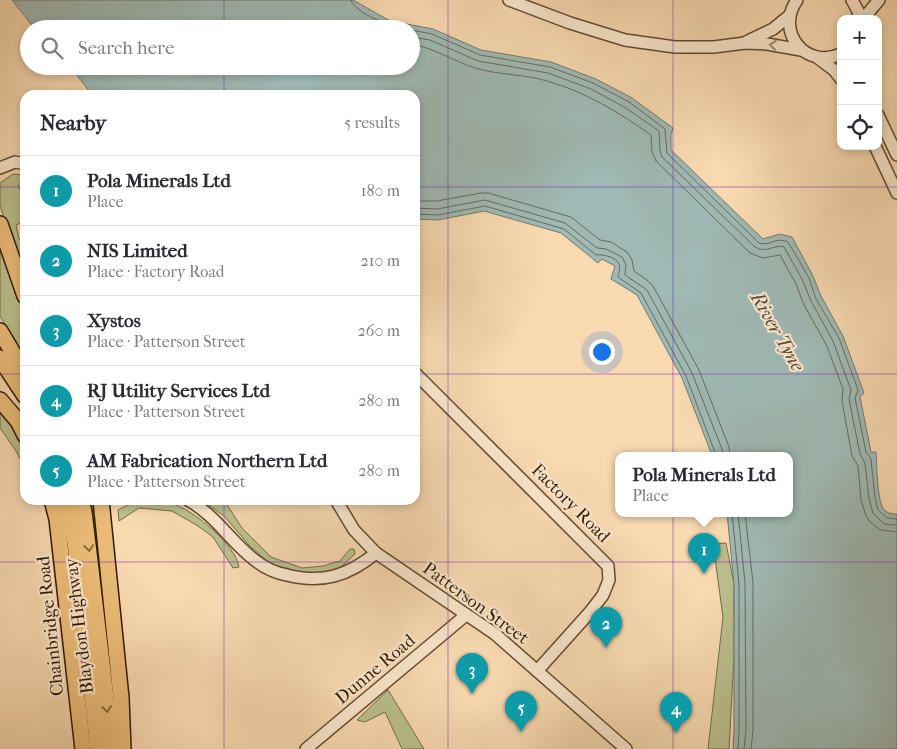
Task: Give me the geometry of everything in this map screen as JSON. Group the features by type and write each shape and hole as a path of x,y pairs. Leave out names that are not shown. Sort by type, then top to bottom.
{"main road":[{"path":"0,224 20,282"},
{"path":"0,331 20,365"},
{"path":"0,358 20,388"},
{"path":"0,400 20,425"},
{"name":"Chainbridge Road","path":"53,505 57,519 83,749"},
{"name":"Blaydon Highway","path":"68,505 75,543 98,749"},
{"name":"Blaydon Highway","path":"82,505 87,531 112,749"},
{"path":"102,505 121,698 123,749"}],"street":[{"path":"510,0 570,23 625,40 675,47 714,47 744,43 802,50 827,64 837,74"},
{"path":"797,0 790,16 790,30 796,43 802,50"},
{"path":"852,0 860,15"},
{"path":"865,15 879,0"},
{"path":"744,43 773,29 790,16"},
{"path":"818,58 837,55"},
{"path":"882,123 897,155"},
{"path":"877,150 897,193"},
{"path":"0,168 15,162 20,163"},
{"name":"Factory Road","path":"420,378 608,566 609,580 603,595 537,671"},
{"path":"195,505 205,512 254,561 280,574 306,579 328,578 345,573 376,553"},
{"name":"Patterson Street","path":"339,505 354,530 376,553 495,634 626,749"},
{"name":"Dunne Road","path":"306,749 466,615"}],"green space":[{"path":"13,174 20,175 20,183 18,185 20,190 20,223 16,225 20,240 20,263 0,206 0,183"},
{"path":"0,250 5,258 20,302 20,350 0,316"},
{"path":"0,413 12,428 20,443 20,459 16,451 0,428"},
{"path":"88,505 95,505 119,749"},
{"path":"127,505 176,505 182,508 203,521 222,539 236,558 239,567 233,568 213,537 172,511 139,508 119,521 118,510"},
{"path":"209,505 227,505 242,528 271,557 302,568 323,566 340,561 350,549 354,549 355,554 340,568 320,574 298,572 270,564 249,545 224,516"},
{"path":"726,543 734,584 734,656 729,749 708,749 723,617 713,544"},
{"path":"388,690 424,749 402,749 385,712 365,722 357,720"}],"water":[{"path":"12,0 353,0 388,20 28,20"},
{"name":"River Tyne","path":"420,27 433,29 481,50 551,62 596,79 632,98 673,128 671,150 763,239 780,234 792,237 843,336 864,393 860,397 871,452 876,452 878,489 881,504 887,512 897,514 897,749 733,749 734,584 727,517 793,517 793,452 711,452 682,378 637,295 611,279 615,266 602,259 598,263 561,233 484,211 438,220 420,219 420,90 88,90 77,75 420,75"}],"place":[{"name":"Pola Minerals Ltd","path":"704,574"},
{"name":"NIS Limited","path":"606,648"},
{"name":"Xystos","path":"472,694"},
{"name":"AM Fabrication Northern Ltd","path":"521,732"},
{"name":"RJ Utility Services Ltd","path":"676,733"}]}
